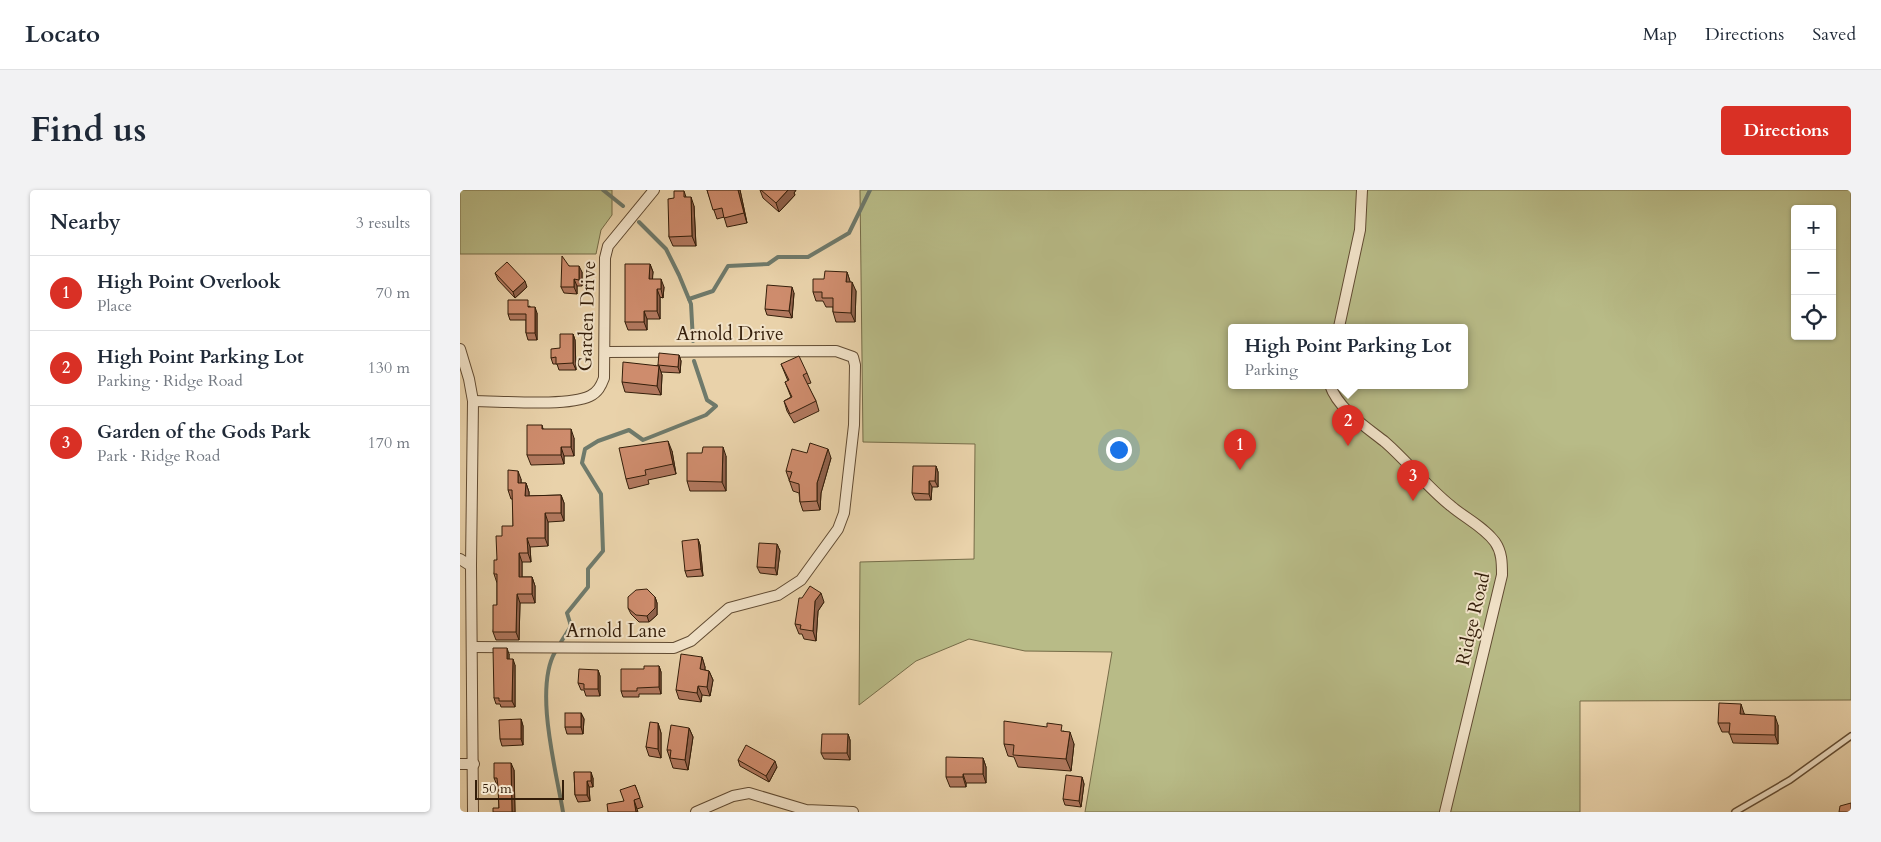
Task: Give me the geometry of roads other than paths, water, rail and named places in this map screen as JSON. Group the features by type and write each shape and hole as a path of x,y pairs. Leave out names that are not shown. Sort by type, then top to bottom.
{"street":[{"name":"Garden Drive","path":"473,401 566,401 591,396 599,388 604,378 605,258 608,246 654,190"},
{"path":"1340,324 1360,230 1362,190"},
{"path":"460,350 473,401 471,566 473,812"},
{"name":"Arnold Drive","path":"605,352 836,351 853,357"},
{"name":"Arnold Lane","path":"473,647 674,648 691,641 729,608 778,594 801,580 838,529 844,513 854,425 855,365 853,357"},
{"name":"Ridge Road","path":"1332,389 1340,403 1403,457 1450,506 1489,535 1497,544 1502,560 1502,575 1445,812"},
{"path":"460,560 471,566"},
{"path":"460,764 474,764"},
{"path":"696,812 733,796 749,793 806,810 853,812"}],"lane":[{"path":"1734,812 1790,780 1851,736"}],"waterway":[{"path":"603,190 623,206"},
{"path":"689,299 713,291 728,266 768,264 778,257 808,257 849,233 870,190"},
{"path":"639,222 666,249 679,275 691,304 693,341"},
{"path":"561,642 571,626 567,613 588,587 588,569 603,551 601,494 582,463 585,449 598,441 629,430 643,440 706,415 716,406 707,400 694,361"},
{"path":"555,652 549,668 546,687 546,708 548,730 563,812"}],"place":[{"name":"High Point Parking Lot","path":"1348,446"},
{"name":"High Point Overlook","path":"1240,470"},
{"name":"Garden of the Gods Park","path":"1413,501"}]}
